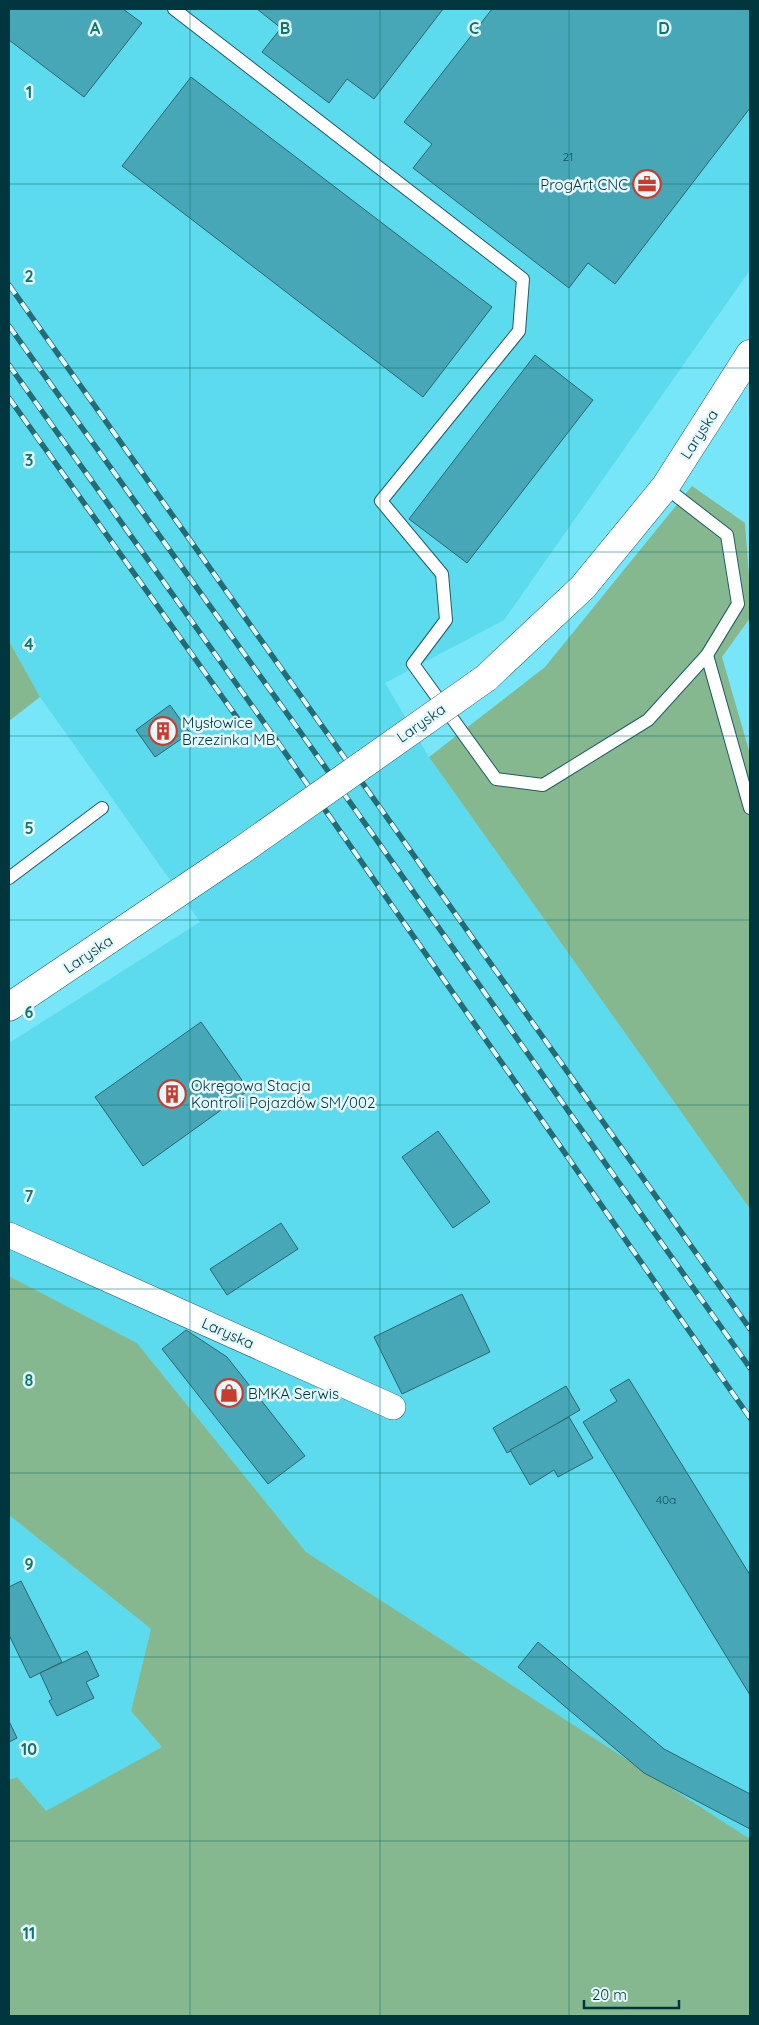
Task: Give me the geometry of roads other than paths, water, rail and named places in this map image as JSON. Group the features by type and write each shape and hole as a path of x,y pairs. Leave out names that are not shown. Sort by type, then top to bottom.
{"street":[{"name":"Laryska","path":"9,1007 242,850 486,678 583,587 665,488 750,354"},
{"name":"Laryska","path":"9,1235 393,1407"}],"lane":[{"path":"174,9 523,280 519,331 381,501 442,574 446,620 413,664 496,780 543,785 648,720 707,655 738,604 728,535 665,488"},
{"path":"707,655 750,805"},
{"path":"9,878 102,808"}],"railway":[{"path":"9,285 750,1329"},
{"path":"9,326 301,733 750,1368"},
{"path":"9,365 270,731 750,1418"},
{"path":"9,398 243,726"}],"place":[{"name":"ProgArt CNC","path":"647,184"},
{"name":"Mysłowice Brzezinka MB","path":"163,731"},
{"name":"Okręgowa Stacja Kontroli Pojazdów SM/002","path":"172,1094"},
{"name":"BMKA Serwis","path":"229,1393"}]}
